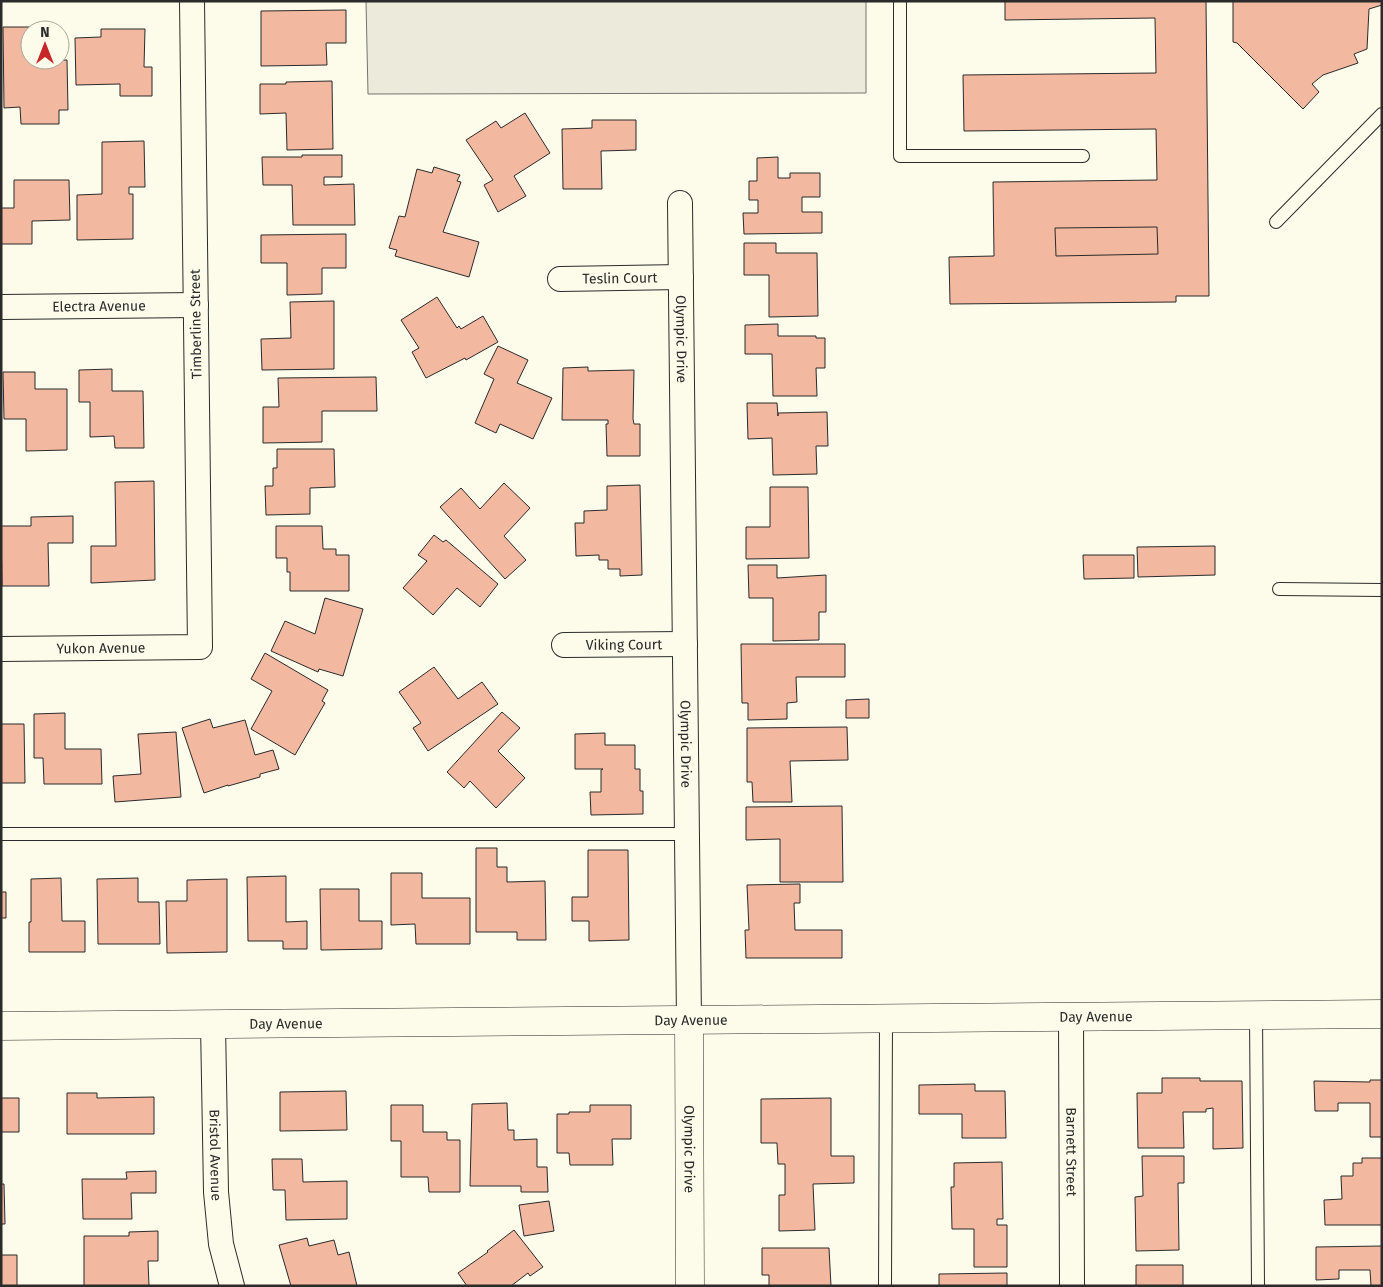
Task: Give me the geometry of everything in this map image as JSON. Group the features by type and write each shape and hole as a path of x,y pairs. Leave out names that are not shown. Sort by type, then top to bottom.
{"street":[{"name":"Timberline Street","path":"192,1 200,647"},
{"name":"Olympic Drive","path":"680,203 690,1286"},
{"name":"Teslin Court","path":"560,279 681,278"},
{"name":"Electra Avenue","path":"1,307 196,305"},
{"name":"Viking Court","path":"564,645 685,644"},
{"name":"Yukon Avenue","path":"1,649 200,647"},
{"name":"Day Avenue","path":"1,1026 1382,1014"},
{"name":"Barnett Street","path":"1071,1017 1072,1286"},
{"name":"Bristol Avenue","path":"213,1024 216,1192 221,1244 232,1286"}],"lane":[{"path":"900,1 900,156 1083,156"},
{"path":"1276,222 1382,114"},
{"path":"1279,589 1382,590"},
{"path":"1,834 687,834"},
{"path":"1256,1015 1258,1286"},
{"path":"886,1018 886,1286"}],"shaded area":[{"path":"366,1 866,1 866,93 368,94"}],"building":[{"path":"1005,1 1206,1 1209,296 1176,296 1176,302 950,304 949,257 994,256 993,182 1157,180 1156,129 964,131 963,75 1156,73 1155,18 1005,20"},
{"path":"1233,1 1382,1 1382,5 1369,9 1367,49 1354,54 1358,63 1323,75 1312,84 1319,92 1303,109 1237,43 1233,42"},
{"path":"346,10 346,43 326,43 327,65 261,66 261,11"},
{"path":"3,27 20,27 20,70 67,70 68,110 59,110 59,124 21,124 20,107 4,108"},
{"path":"101,29 145,29 144,67 152,67 152,96 120,96 120,84 76,85 75,38 101,37"},
{"path":"332,81 333,149 287,150 286,113 260,114 260,84"},
{"path":"525,113 550,153 514,176 526,196 498,212 484,185 493,180 466,140 496,121 501,128"},
{"path":"592,120 636,120 636,150 601,151 602,189 563,189 562,129 592,128"},
{"path":"144,141 145,187 129,187 129,194 133,194 133,239 77,240 77,195 102,194 102,142"},
{"path":"302,155 342,155 342,177 324,177 324,185 354,184 355,225 293,225 292,185 263,185 262,157 302,157"},
{"path":"778,157 778,178 790,178 790,173 820,173 820,197 802,197 802,212 822,212 822,233 744,234 743,213 758,213 758,200 749,200 749,181 757,181 757,158"},
{"path":"434,167 460,175 457,181 461,182 443,232 479,242 469,277 395,256 397,250 389,248 399,216 405,217 417,169 432,173"},
{"path":"14,180 69,180 70,220 32,221 32,244 1,244 1,208 14,208"},
{"path":"1157,227 1158,254 1056,256 1055,228"},
{"path":"346,234 346,268 322,268 322,294 287,295 287,263 261,263 261,235"},
{"path":"744,243 776,243 776,253 817,253 818,316 769,317 769,275 744,275"},
{"path":"437,297 457,328 459,326 461,329 483,316 498,342 466,360 465,358 426,378 412,352 419,348 401,320"},
{"path":"334,301 334,369 262,370 261,339 291,338 290,302"},
{"path":"778,324 778,336 816,336 816,338 825,338 825,368 816,368 817,396 773,396 772,354 745,354 745,325"},
{"path":"498,346 528,360 517,383 552,398 533,439 500,424 496,433 475,423 494,379 484,374"},
{"path":"588,367 588,371 634,370 633,419 634,424 640,424 640,456 607,456 606,424 608,424 608,420 562,420 563,368"},
{"path":"112,369 112,391 143,391 144,448 115,448 114,436 90,437 90,402 79,402 79,370"},
{"path":"3,372 35,372 35,389 67,389 67,450 26,451 26,419 4,419"},
{"path":"376,377 377,411 322,411 322,442 263,443 263,407 279,407 278,378"},
{"path":"747,403 777,403 778,416 778,413 827,412 828,446 816,446 817,474 773,475 772,438 748,439"},
{"path":"277,449 334,449 335,487 310,488 310,514 266,515 265,486 273,486 273,468 277,468"},
{"path":"154,481 155,580 91,583 91,546 116,546 115,482"},
{"path":"504,483 530,508 504,536 526,560 505,579 440,507 461,488 480,509"},
{"path":"640,485 642,575 620,576 620,569 608,569 608,560 599,560 599,555 576,556 575,523 584,523 584,511 607,510 607,486"},
{"path":"770,487 808,487 809,558 746,559 746,527 770,527"},
{"path":"73,516 73,543 48,543 49,586 2,586 1,526 31,526 31,517"},
{"path":"276,526 322,526 323,549 336,549 336,555 349,555 349,591 290,591 290,572 287,572 287,558 276,558"},
{"path":"434,535 443,542 446,540 498,584 480,607 457,588 433,615 403,588 427,561 418,555"},
{"path":"1215,546 1215,575 1138,577 1137,547"},
{"path":"1083,555 1134,555 1134,578 1084,579"},
{"path":"748,565 777,565 777,578 826,575 826,612 819,612 819,640 773,641 773,598 749,598"},
{"path":"325,598 363,609 343,676 319,669 318,672 271,651 285,621 315,634"},
{"path":"741,644 845,644 845,677 796,677 797,702 787,703 787,719 748,720 748,703 742,703"},
{"path":"265,653 328,690 322,701 325,703 295,755 251,729 272,691 251,679"},
{"path":"434,667 458,699 482,682 498,704 428,751 413,728 421,723 399,692"},
{"path":"869,699 869,718 846,718 846,700"},
{"path":"502,712 520,728 498,751 525,778 496,808 470,781 464,788 447,772"},
{"path":"65,713 65,749 101,749 102,784 44,784 43,758 34,758 34,714"},
{"path":"210,719 213,728 245,720 255,755 273,750 279,769 260,774 260,777 204,793 182,728"},
{"path":"1,724 24,724 25,783 1,783"},
{"path":"847,727 848,760 790,761 792,802 753,802 752,782 747,782 747,728"},
{"path":"176,732 181,797 115,802 113,776 141,774 138,734"},
{"path":"605,733 605,745 635,745 635,769 640,769 640,791 643,791 643,814 591,815 590,792 601,792 601,770 603,769 575,769 575,734"},
{"path":"842,806 843,882 780,882 780,839 746,840 746,807"},
{"path":"476,848 497,848 497,867 507,867 507,882 545,881 546,940 517,940 517,932 476,932"},
{"path":"588,850 628,850 629,940 589,941 589,921 572,921 572,897 588,897"},
{"path":"391,873 422,873 422,898 470,898 470,944 416,944 415,924 391,925"},
{"path":"286,876 286,922 307,921 307,949 283,949 283,941 248,941 247,877"},
{"path":"61,878 62,921 85,921 85,952 29,952 31,879"},
{"path":"138,878 138,902 159,902 160,944 98,944 97,879"},
{"path":"227,879 227,952 167,953 166,901 187,901 187,880"},
{"path":"800,884 800,903 794,903 795,930 842,930 842,958 746,958 745,930 749,930 747,885"},
{"path":"320,889 359,889 359,921 382,921 382,949 321,950"},
{"path":"1,892 6,892 6,918 1,918"},
{"path":"1162,1078 1200,1078 1200,1081 1242,1081 1243,1148 1213,1149 1213,1108 1206,1109 1206,1112 1183,1112 1184,1148 1138,1148 1137,1093 1162,1093"},
{"path":"1370,1080 1382,1080 1382,1137 1370,1137 1370,1103 1338,1103 1338,1111 1315,1111 1314,1081 1370,1082"},
{"path":"975,1084 975,1091 1005,1091 1006,1138 962,1138 962,1114 919,1114 919,1085"},
{"path":"346,1091 347,1130 280,1131 280,1092"},
{"path":"67,1093 97,1093 97,1098 154,1097 154,1134 67,1134"},
{"path":"1,1098 19,1098 19,1132 1,1132"},
{"path":"831,1098 831,1156 854,1156 854,1183 813,1184 815,1230 779,1231 779,1195 785,1195 785,1164 778,1164 777,1143 761,1143 761,1099"},
{"path":"507,1103 508,1130 514,1130 514,1140 537,1139 537,1167 547,1167 548,1192 521,1192 521,1186 470,1186 472,1104"},
{"path":"391,1105 423,1105 423,1132 447,1132 447,1140 460,1140 460,1192 429,1192 428,1177 401,1177 401,1141 391,1141"},
{"path":"590,1105 631,1105 631,1139 612,1139 613,1165 570,1165 569,1153 557,1153 557,1114 590,1112"},
{"path":"1142,1156 1184,1156 1184,1183 1178,1183 1179,1250 1136,1251 1135,1197 1143,1196"},
{"path":"1362,1158 1382,1158 1382,1225 1325,1225 1324,1200 1342,1199 1341,1176 1353,1176 1353,1163 1362,1163"},
{"path":"272,1159 302,1159 303,1182 347,1181 347,1219 286,1220 285,1190 273,1190"},
{"path":"1002,1162 1003,1219 997,1219 997,1225 1007,1225 1007,1267 974,1267 974,1229 952,1229 951,1187 954,1187 954,1163"},
{"path":"156,1171 156,1193 131,1193 132,1219 83,1219 82,1179 127,1179 126,1172"},
{"path":"1,1184 4,1184 5,1224 1,1224"},
{"path":"549,1201 554,1231 524,1236 519,1205"},
{"path":"514,1230 543,1267 530,1276 528,1273 511,1286 467,1286 458,1273 488,1252"},
{"path":"158,1231 158,1261 148,1261 149,1286 84,1286 84,1236 129,1236 129,1232"},
{"path":"307,1238 309,1246 334,1240 338,1255 349,1252 357,1286 291,1286 279,1245"},
{"path":"1382,1246 1382,1286 1371,1286 1370,1270 1339,1270 1339,1279 1316,1280 1316,1247"},
{"path":"762,1248 829,1248 831,1286 769,1286 769,1275 762,1275"},
{"path":"1,1255 17,1255 17,1286 1,1286"},
{"path":"1136,1265 1183,1265 1183,1286 1136,1286"},
{"path":"1007,1273 1007,1286 939,1286 939,1274"}]}
